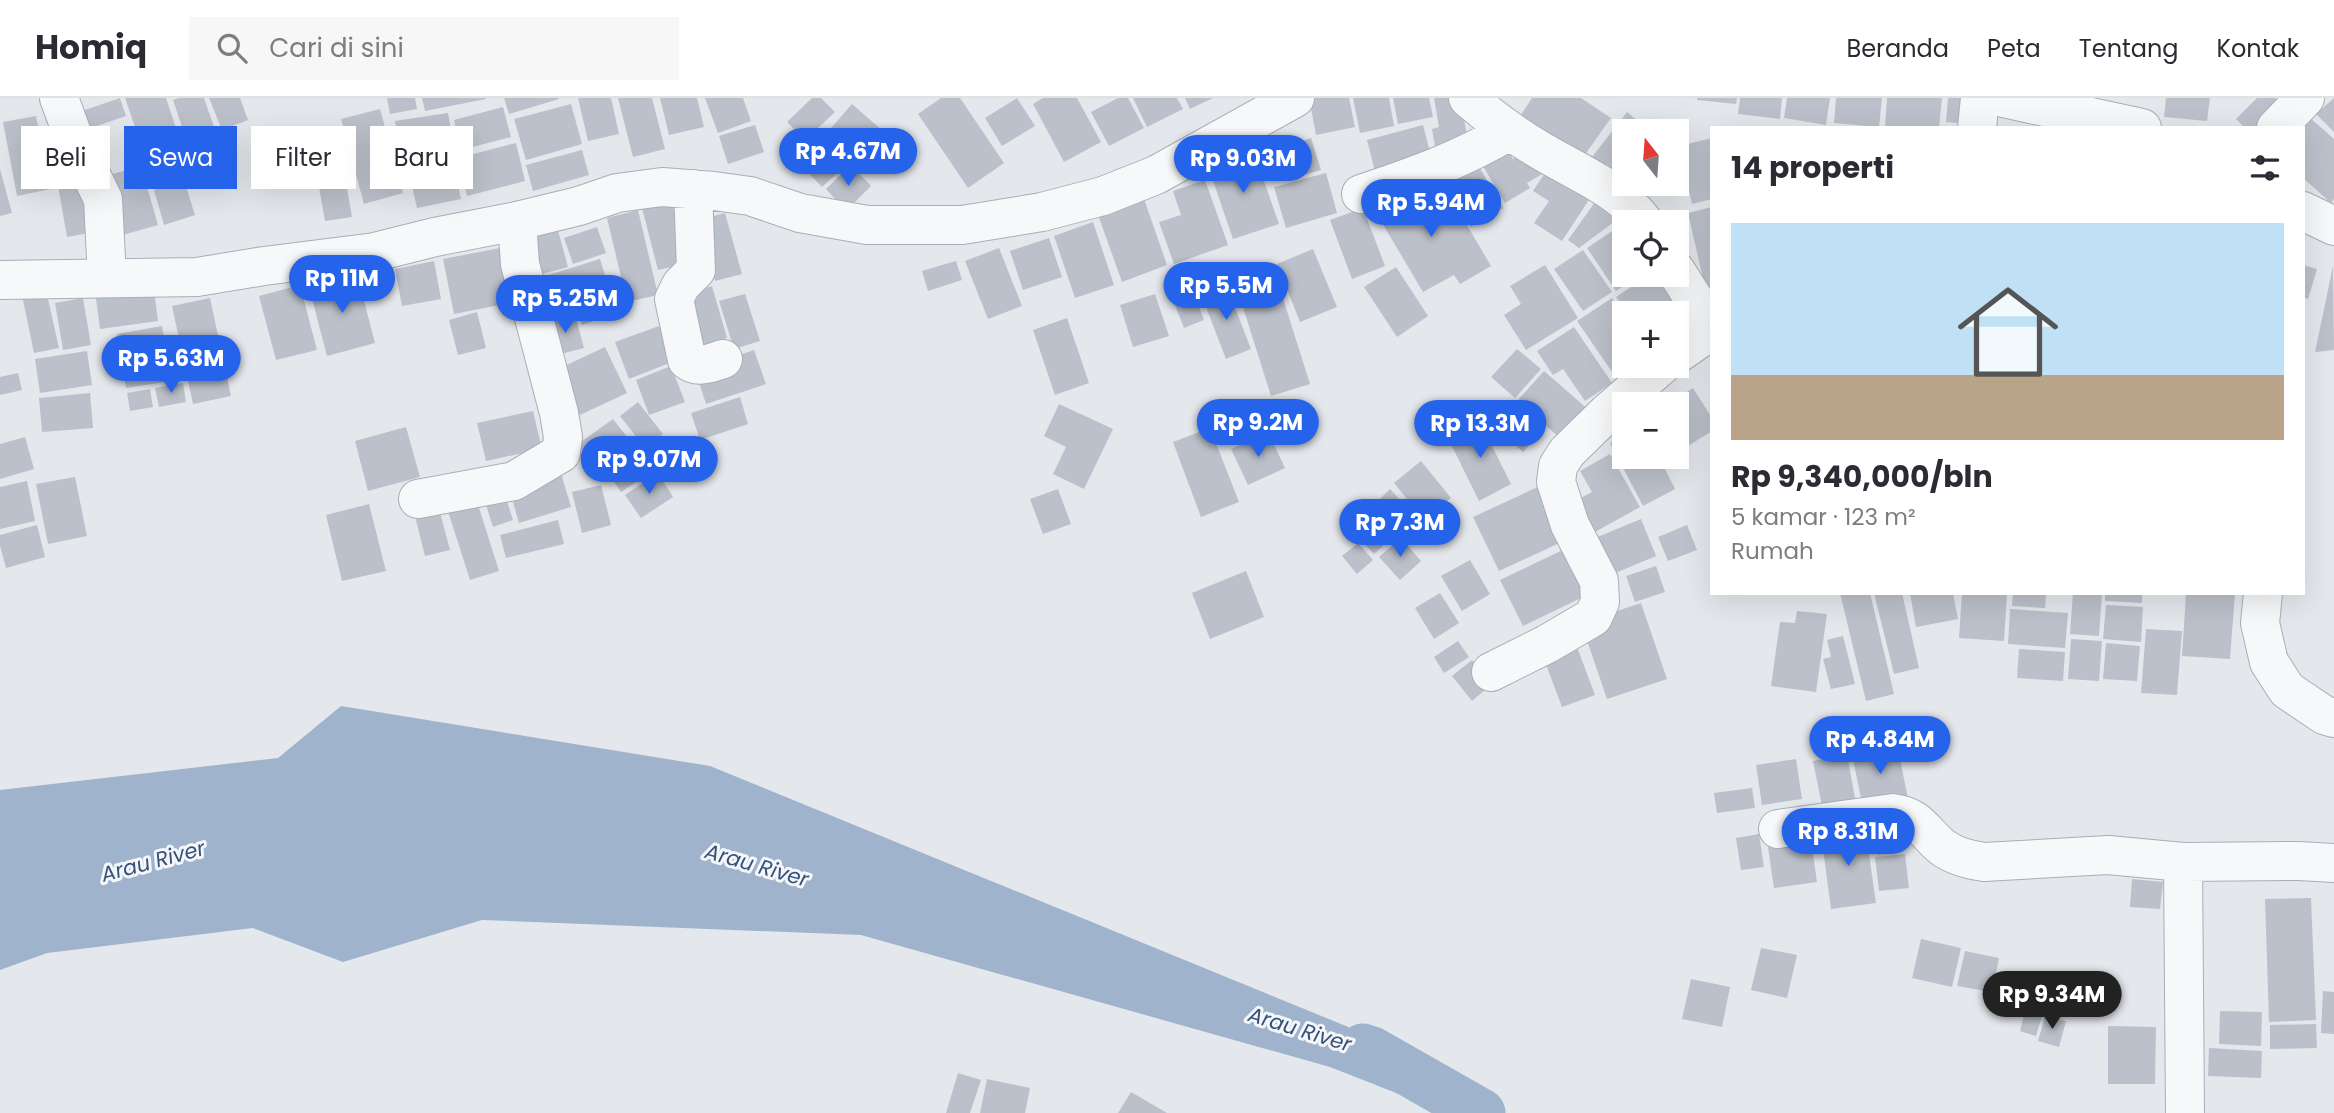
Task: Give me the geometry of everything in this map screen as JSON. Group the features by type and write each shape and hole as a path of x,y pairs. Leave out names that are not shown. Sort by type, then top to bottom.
{"street":[{"path":"59,98 76,144 103,199 107,278"},
{"path":"0,280 197,277 375,251 517,221 579,206 617,193 662,187 750,196 800,213 867,225 962,225 1042,212 1114,191 1156,175 1295,98"},
{"path":"1468,98 1509,131 1595,181 1619,197 1632,210"},
{"path":"1978,126 1980,98"},
{"path":"2003,98 2133,126"},
{"path":"2278,126 2305,98"},
{"path":"1361,194 1449,162 1483,147 1509,131"},
{"path":"693,189 696,270 681,285 674,299 687,360 701,365 723,359"},
{"path":"2305,212 2334,226"},
{"path":"418,499 514,481 561,453 563,437 559,413 520,264 517,221"},
{"path":"1688,287 1708,314 1689,338"},
{"path":"1491,672 1592,617 1600,602 1599,581 1570,525 1556,482 1558,466 1567,452 1647,378"},
{"path":"2263,595 2260,623 2269,662 2287,690 2324,715 2334,718"},
{"path":"1778,829 1893,813 1905,814 1919,823 1944,848 1975,861 2108,855 2183,862 2299,860 2334,863"},
{"path":"2183,862 2185,1113"}],"water":[{"path":"341,706 710,766 1429,1060 1414,1100 1330,1067 861,935 482,920 343,962 253,928 47,953 0,970 0,790 278,758"}],"building":[{"path":"120,98 126,116 97,126 87,126 82,111"},
{"path":"125,98 166,98 175,126 135,126"},
{"path":"204,98 214,126 182,126 173,100"},
{"path":"209,98 240,98 248,120 232,126 220,126"},
{"path":"387,98 415,98 417,109 390,114"},
{"path":"422,98 486,98 486,99 425,111"},
{"path":"504,98 559,98 559,99 509,114"},
{"path":"578,98 611,98 619,134 588,141"},
{"path":"618,98 652,98 665,149 633,157"},
{"path":"660,98 697,98 704,127 669,135"},
{"path":"705,98 743,98 751,121 718,133"},
{"path":"812,98 821,98 835,112 805,140 787,122"},
{"path":"941,98 960,98 1004,163 968,188 918,114"},
{"path":"1017,98 1035,126 1002,146 985,118"},
{"path":"1043,98 1077,98 1101,142 1064,162 1033,104"},
{"path":"1118,98 1128,98 1144,128 1109,146 1091,112"},
{"path":"1133,98 1177,98 1183,109 1147,127"},
{"path":"1185,98 1213,98 1190,109"},
{"path":"1309,98 1349,98 1355,127 1316,135"},
{"path":"1353,98 1389,98 1394,126 1360,133"},
{"path":"1393,98 1429,98 1433,117 1398,124"},
{"path":"1434,98 1460,98 1469,146 1436,152 1432,129 1439,127"},
{"path":"1532,98 1581,98 1611,118 1579,163 1517,121"},
{"path":"1697,98 1737,98 1736,104"},
{"path":"1740,98 1782,98 1780,119 1738,114"},
{"path":"1787,98 1830,98 1826,125 1784,118"},
{"path":"1836,98 1882,98 1879,126 1834,123"},
{"path":"1887,98 1942,98 1939,126 1885,126"},
{"path":"1948,98 1972,98 1970,124 1946,122"},
{"path":"2166,98 2210,98 2207,121 2164,117"},
{"path":"2257,98 2275,98 2286,108 2268,126 2243,126 2236,119"},
{"path":"2334,98 2334,132 2316,114"},
{"path":"571,104 582,144 526,160 514,119"},
{"path":"852,104 891,138 864,168 826,134"},
{"path":"503,107 511,137 473,147 473,126 455,126 454,120"},
{"path":"380,109 385,126 370,126 370,189 402,189 403,193 364,204 356,174 356,126 343,126 341,119"},
{"path":"1627,112 1635,119 1622,119"},
{"path":"448,113 450,126 396,126 395,121"},
{"path":"36,116 38,126 21,126 21,189 51,189 17,196 3,122"},
{"path":"2308,116 2334,139 2334,199 2331,203 2305,180 2304,126"},
{"path":"755,125 764,152 728,164 719,136"},
{"path":"1423,125 1433,164 1377,179 1367,140"},
{"path":"1612,131 1612,168 1607,164 1602,171 1589,161"},
{"path":"820,138 846,165 822,187 796,160"},
{"path":"1311,138 1321,170 1288,180 1278,149"},
{"path":"1710,138 1710,200 1692,204 1689,191 1689,144"},
{"path":"516,143 525,181 467,196 465,189 473,189 473,154"},
{"path":"1505,146 1513,159 1528,150 1542,174 1527,183 1530,188 1505,203 1480,161"},
{"path":"582,150 589,175 533,191 526,165"},
{"path":"1253,150 1279,224 1233,239 1208,166"},
{"path":"1473,156 1503,208 1471,227 1441,175"},
{"path":"1553,161 1596,189 1562,241 1534,223 1549,201 1533,191"},
{"path":"851,165 871,186 846,211 826,189"},
{"path":"0,169 12,213 0,216"},
{"path":"124,171 124,189 148,189 158,225 119,236 105,189 110,189 110,175"},
{"path":"1326,173 1337,213 1286,228 1274,187"},
{"path":"1205,180 1228,245 1174,264 1159,222 1181,215 1173,191"},
{"path":"1401,185 1416,211 1448,193 1491,266 1460,284 1454,275 1423,292 1371,204"},
{"path":"59,189 87,189 95,232 67,237"},
{"path":"187,189 195,215 164,225 154,190"},
{"path":"319,189 347,189 352,217 325,221"},
{"path":"413,189 459,189 461,199 417,208"},
{"path":"1600,195 1622,210 1612,210 1612,223 1579,248 1568,240"},
{"path":"1143,196 1167,265 1122,282 1097,212"},
{"path":"677,199 692,262 658,270 642,208"},
{"path":"1363,208 1385,266 1352,279 1330,220"},
{"path":"1710,208 1710,286 1705,287 1689,213"},
{"path":"638,210 658,295 627,302 607,218"},
{"path":"725,213 742,274 715,281 699,220"},
{"path":"1093,222 1114,285 1075,298 1054,236"},
{"path":"556,223 568,267 534,276 522,232"},
{"path":"597,227 606,253 573,264 564,238"},
{"path":"1612,231 1612,285 1587,248"},
{"path":"1049,238 1062,277 1023,290 1010,251"},
{"path":"500,248 510,303 454,314 443,259"},
{"path":"999,248 1022,306 988,319 965,261"},
{"path":"1313,249 1337,307 1300,322 1277,264"},
{"path":"1583,250 1612,292 1583,311 1554,269"},
{"path":"600,259 609,289 594,294 602,318 582,325 574,301 539,312 529,281"},
{"path":"434,261 441,299 402,306 395,269"},
{"path":"956,261 962,280 928,291 922,271"},
{"path":"1545,265 1578,318 1526,350 1504,315 1521,304 1510,286"},
{"path":"2305,266 2317,269 2308,299 2305,298"},
{"path":"2333,266 2334,350 2315,352"},
{"path":"1396,267 1428,316 1397,337 1364,287"},
{"path":"1275,273 1310,384 1271,396 1236,285"},
{"path":"357,274 375,343 327,356 309,287"},
{"path":"153,283 158,321 100,329 95,291"},
{"path":"1226,284 1251,349 1226,359 1201,294"},
{"path":"300,285 317,350 276,360 259,296"},
{"path":"712,286 727,338 693,348 678,296"},
{"path":"1631,287 1679,287 1689,301 1619,301 1616,297"},
{"path":"46,290 59,348 34,353 22,295"},
{"path":"745,294 760,341 734,349 719,301"},
{"path":"1155,294 1169,336 1133,347 1120,305"},
{"path":"1195,297 1204,320 1184,328 1175,305"},
{"path":"83,298 91,345 63,350 55,303"},
{"path":"210,298 231,396 193,404 172,306"},
{"path":"1612,298 1612,372 1577,321"},
{"path":"1689,301 1704,323 1689,333"},
{"path":"574,311 584,348 549,357 553,316"},
{"path":"477,312 486,348 458,355 449,320"},
{"path":"1067,318 1089,383 1055,395 1033,330"},
{"path":"162,326 171,381 126,388 117,334"},
{"path":"659,326 672,362 629,379 615,342"},
{"path":"1574,327 1612,383 1585,401 1563,369 1553,375 1537,351"},
{"path":"605,347 627,393 580,415 558,369"},
{"path":"1517,349 1541,369 1515,398 1491,377"},
{"path":"754,350 766,384 706,404 695,370"},
{"path":"87,351 92,385 40,393 35,359"},
{"path":"671,366 685,402 649,415 636,380"},
{"path":"1544,371 1590,411 1563,441 1518,400"},
{"path":"18,373 22,390 0,395 0,377"},
{"path":"183,383 186,402 159,407 155,388"},
{"path":"1693,388 1710,415 1710,432 1689,445 1689,392 1686,392"},
{"path":"150,389 153,407 130,411 127,393"},
{"path":"90,393 93,428 42,432 39,398"},
{"path":"740,397 748,424 700,440 691,413"},
{"path":"638,402 663,434 645,448 620,416"},
{"path":"1515,402 1544,429 1523,452 1494,426"},
{"path":"1059,404 1113,429 1084,489 1053,474 1066,447 1044,436"},
{"path":"1257,407 1266,428 1228,445 1219,424"},
{"path":"533,411 542,449 486,461 477,423"},
{"path":"613,419 631,442 594,468 578,444"},
{"path":"1484,419 1496,442 1491,444 1511,484 1479,501 1448,438"},
{"path":"406,427 420,477 368,491 355,441"},
{"path":"1210,428 1239,502 1201,517 1173,442"},
{"path":"1268,432 1285,468 1248,485 1231,449"},
{"path":"25,437 34,469 0,479 0,444"},
{"path":"638,444 655,469 621,492 604,467"},
{"path":"1610,454 1612,469 1618,469 1640,507 1595,532 1577,500 1592,492 1580,471"},
{"path":"1421,461 1451,498 1424,520 1394,483"},
{"path":"1624,469 1665,469 1675,489 1643,506"},
{"path":"561,473 571,507 519,523 509,488"},
{"path":"658,473 673,497 641,518 625,495"},
{"path":"75,477 87,536 48,544 36,484"},
{"path":"27,481 35,521 0,529 0,487"},
{"path":"601,485 611,525 582,533 572,492"},
{"path":"1542,485 1568,539 1499,571 1473,517"},
{"path":"502,486 513,520 493,527 482,492"},
{"path":"1058,489 1071,524 1043,534 1030,499"},
{"path":"1390,489 1415,516 1374,554 1350,528"},
{"path":"474,492 499,571 470,580 445,502"},
{"path":"369,504 386,571 342,581 326,515"},
{"path":"438,505 450,550 425,556 414,512"},
{"path":"1641,519 1656,556 1606,577 1590,540"},
{"path":"558,520 564,544 506,558 500,535"},
{"path":"37,525 45,557 6,568 0,535"},
{"path":"1687,525 1697,550 1668,561 1658,537"},
{"path":"1401,538 1421,561 1400,580 1379,557"},
{"path":"1358,543 1373,560 1357,574 1342,556"},
{"path":"1563,550 1585,596 1523,626 1500,580"},
{"path":"1470,560 1490,594 1462,611 1441,576"},
{"path":"1656,566 1665,592 1635,602 1626,576"},
{"path":"1246,571 1264,617 1210,639 1192,593"},
{"path":"1440,593 1459,623 1434,639 1415,608"},
{"path":"1840,595 1870,595 1894,694 1866,701"},
{"path":"1874,595 1902,595 1919,668 1894,674"},
{"path":"1910,595 1953,595 1958,619 1916,627"},
{"path":"1962,595 2007,595 2004,641 1959,638"},
{"path":"2013,595 2046,595 2045,608 2012,606"},
{"path":"2073,595 2102,595 2099,636 2070,634"},
{"path":"2105,595 2142,595 2142,603 2105,601"},
{"path":"2186,595 2235,595 2230,659 2182,656"},
{"path":"1641,603 1667,679 1607,699 1581,623"},
{"path":"2106,605 2143,607 2141,642 2103,639"},
{"path":"2010,609 2068,613 2065,648 2008,644"},
{"path":"1797,611 1827,614 1816,692 1771,686 1780,622 1795,623"},
{"path":"2146,629 2182,631 2177,695 2141,693"},
{"path":"1843,636 1855,684 1831,689 1823,659 1831,657 1827,640"},
{"path":"1574,639 1595,695 1562,707 1541,651"},
{"path":"2071,639 2102,641 2099,681 2068,679"},
{"path":"1458,641 1469,657 1444,673 1434,657"},
{"path":"2106,643 2140,646 2137,681 2103,679"},
{"path":"2019,649 2065,652 2063,681 2017,678"},
{"path":"1472,660 1492,684 1472,701 1452,676"},
{"path":"1896,739 1909,804 1864,813 1851,749"},
{"path":"1847,754 1857,809 1824,816 1813,761"},
{"path":"1796,759 1802,799 1762,805 1756,765"},
{"path":"1752,788 1755,808 1717,813 1714,793"},
{"path":"1899,823 1903,852 1878,855 1874,827"},
{"path":"1865,827 1876,903 1831,909 1821,834"},
{"path":"1759,834 1764,867 1741,870 1736,838"},
{"path":"1811,840 1817,882 1774,888 1768,847"},
{"path":"1905,854 1909,888 1879,891 1875,857"},
{"path":"2132,879 2163,882 2160,909 2130,907"},
{"path":"2311,898 2316,1020 2269,1022 2265,899"},
{"path":"1921,939 1961,948 1952,987 1912,978"},
{"path":"1761,948 1797,955 1787,998 1751,990"},
{"path":"1965,951 1999,958 1992,992 1957,986"},
{"path":"1691,979 1730,987 1722,1027 1682,1019"},
{"path":"2323,991 2334,992 2334,1034 2321,1033"},
{"path":"2025,1011 2042,1016 2036,1036 2020,1031"},
{"path":"2220,1011 2262,1012 2261,1046 2219,1044"},
{"path":"2045,1016 2066,1021 2059,1047 2038,1041"},
{"path":"2316,1024 2317,1048 2270,1049 2270,1025"},
{"path":"2108,1026 2156,1027 2155,1084 2108,1084"},
{"path":"2209,1048 2262,1051 2261,1078 2208,1076"},
{"path":"958,1073 981,1080 970,1113 946,1113"},
{"path":"987,1079 1030,1088 1025,1113 980,1113"},
{"path":"1131,1092 1167,1113 1118,1113"}],"waterway":[{"name":"Arau River","path":"1363,1048 1481,1113"}]}
